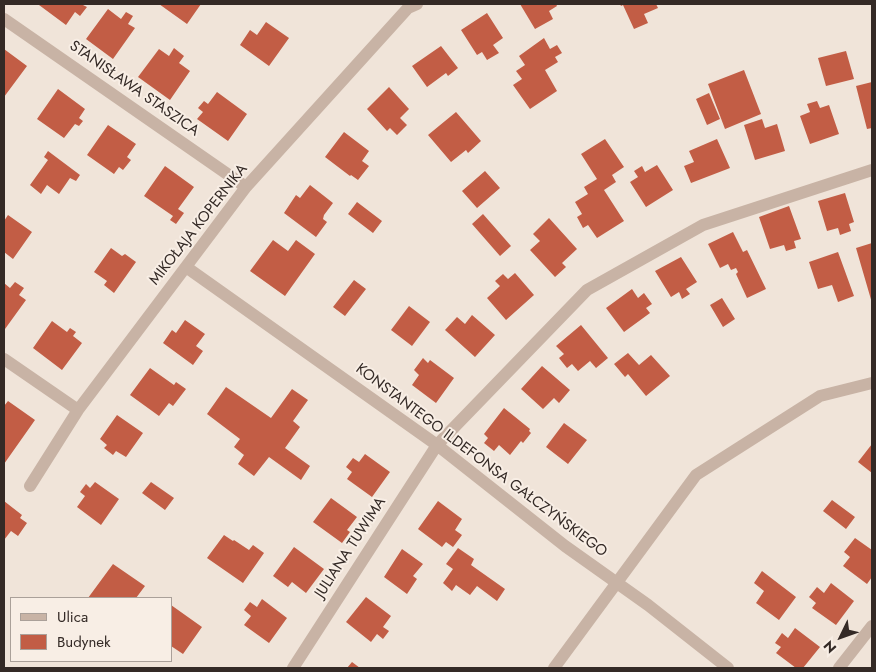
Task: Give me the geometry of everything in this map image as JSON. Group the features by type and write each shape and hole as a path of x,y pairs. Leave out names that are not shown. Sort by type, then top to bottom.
{"street":[{"name":"MIKOŁAJA KOPERNIKA","path":"30,486 78,410 246,186 410,5"},
{"name":"STANISŁAWA STASZICA","path":"4,19 246,186"},
{"name":"JULIANA TUWIMA","path":"293,668 437,445 588,290 703,225 872,170"},
{"name":"KONSTANTEGO ILDEFONSA GAŁCZYŃSKIEGO","path":"186,266 437,445 564,546 648,605 728,668"},
{"path":"4,359 78,410"},
{"path":"554,668 696,475 820,396 872,383"},
{"path":"840,668 872,626"}],"building":[{"path":"40,4 81,4 87,7 80,16 75,12 66,25"},
{"path":"159,4 201,4 187,24"},
{"path":"520,4 556,4 557,6 549,11 553,19 535,29"},
{"path":"620,4 656,4 658,8 644,14 648,23 634,29 623,5 621,6"},
{"path":"108,9 121,19 126,12 133,16 128,24 135,28 113,59 86,39"},
{"path":"487,13 503,38 493,45 499,53 487,60 482,52 477,55 461,30"},
{"path":"266,22 289,38 269,66 240,45 250,30 257,35"},
{"path":"544,38 550,49 557,45 562,53 555,57 558,62 545,70 557,91 530,109 513,85 522,79 516,71 525,65 519,56"},
{"path":"441,46 458,68 448,76 446,73 427,87 412,66"},
{"path":"174,48 184,56 179,63 190,71 170,100 138,77 159,49 169,56"},
{"path":"4,49 27,66 4,97"},
{"path":"846,51 854,79 826,86 818,58"},
{"path":"744,70 761,114 725,129 708,84"},
{"path":"872,82 872,128 867,129 856,86"},
{"path":"389,87 409,109 400,118 407,125 397,135 390,128 387,131 367,109"},
{"path":"58,89 85,109 79,118 83,121 79,126 75,124 64,138 37,119"},
{"path":"217,92 247,114 228,141 197,119 203,112 198,108 204,101 208,104"},
{"path":"709,93 720,119 707,125 696,99"},
{"path":"817,101 820,108 829,105 839,134 810,144 800,116 810,112 807,104"},
{"path":"456,112 481,141 468,153 466,150 451,162 428,135"},
{"path":"762,119 765,128 777,124 785,151 755,160 744,125"},
{"path":"108,125 136,144 127,157 131,160 123,170 119,167 114,174 87,155"},
{"path":"344,132 369,151 362,161 369,166 358,180 325,157"},
{"path":"605,139 624,167 612,175 616,182 604,190 624,221 597,238 588,225 583,228 577,217 582,214 575,202 588,194 584,187 597,179 581,154"},
{"path":"717,139 730,168 691,183 684,166 694,162 689,151"},
{"path":"48,151 80,175 76,181 70,178 59,194 47,185 41,194 30,185 48,160 44,157"},
{"path":"657,165 673,190 646,207 630,182 638,177 634,171 642,166 645,172"},
{"path":"165,166 194,187 178,209 184,213 176,224 170,220 173,216 144,196"},
{"path":"485,171 500,188 477,208 462,191"},
{"path":"310,185 333,203 324,215 323,219 327,222 316,237 284,213 296,195 300,198"},
{"path":"845,193 854,222 849,224 851,231 840,235 838,228 827,231 818,201"},
{"path":"357,202 382,221 373,233 348,214"},
{"path":"789,206 801,239 794,241 796,248 786,251 784,245 770,249 759,217"},
{"path":"483,214 511,246 500,256 472,224"},
{"path":"8,215 32,232 13,259 4,252 4,221"},
{"path":"549,218 577,249 562,263 566,267 555,277 530,250 540,241 533,234"},
{"path":"733,232 743,252 747,250 766,289 747,298 736,274 738,272 736,268 731,270 728,264 720,268 708,244"},
{"path":"273,240 288,251 296,240 315,254 285,296 250,271"},
{"path":"872,243 872,303 856,248"},
{"path":"111,248 122,256 125,254 136,262 114,293 104,285 107,281 94,272"},
{"path":"838,252 854,296 838,302 832,285 818,289 809,262"},
{"path":"681,257 697,282 686,289 690,294 682,299 679,292 671,297 655,271"},
{"path":"515,273 534,295 506,320 487,298 500,286 495,281 503,274 508,279"},
{"path":"354,280 366,289 345,316 333,307"},
{"path":"15,282 24,288 19,295 26,300 4,329 4,283 10,288"},
{"path":"632,289 638,298 644,293 652,304 646,308 650,313 624,332 606,308"},
{"path":"722,298 735,319 723,327 710,305"},
{"path":"409,306 430,322 412,346 391,330"},
{"path":"472,315 495,335 475,357 445,330 457,317 465,324"},
{"path":"185,320 205,334 196,346 203,351 193,365 163,343 172,330 176,333"},
{"path":"52,321 67,332 70,328 76,332 73,336 82,343 62,370 33,348"},
{"path":"581,325 608,358 596,368 590,361 578,371 572,364 567,368 559,358 564,354 556,346"},
{"path":"628,353 639,365 651,355 670,376 646,396 628,374 625,377 614,364"},
{"path":"423,358 428,363 430,360 454,378 436,403 412,385 419,375 414,370"},
{"path":"542,366 570,390 559,403 554,398 543,409 521,389"},
{"path":"150,368 174,385 176,382 186,389 173,406 169,403 159,416 130,395"},
{"path":"226,387 271,418 292,389 308,400 293,421 300,427 285,448 310,466 301,480 269,457 254,476 238,464 244,455 234,447 240,439 207,414"},
{"path":"8,401 35,420 4,464 4,406"},
{"path":"504,408 530,429 531,433 523,443 521,441 510,455 499,445 494,451 484,443 488,438 484,434"},
{"path":"117,415 143,433 126,457 116,451 113,455 104,448 107,445 100,439"},
{"path":"564,423 587,440 568,464 546,447"},
{"path":"872,444 872,473 858,462"},
{"path":"365,454 390,472 372,497 347,479 352,472 346,467 353,458 359,462"},
{"path":"95,482 119,499 101,525 77,507 85,496 80,492 86,484 90,488"},
{"path":"151,482 174,498 165,510 142,493"},
{"path":"331,498 357,517 347,530 350,532 342,543 313,522"},
{"path":"832,500 855,517 846,529 823,511"},
{"path":"4,501 22,515 20,518 27,523 18,536 11,531 4,540"},
{"path":"438,501 462,519 455,530 462,535 453,547 446,542 442,547 418,529"},
{"path":"224,535 249,550 253,545 264,553 243,583 207,558"},
{"path":"855,538 872,550 872,577 867,584 843,566 850,557 844,552"},
{"path":"294,547 324,569 306,593 292,582 288,587 273,576"},
{"path":"458,548 474,559 471,565 505,589 497,601 477,586 470,595 456,585 452,591 443,583 453,569 446,564"},
{"path":"402,549 423,564 413,576 417,579 407,594 384,577"},
{"path":"113,564 145,586 137,597 89,597"},
{"path":"762,571 796,597 779,620 756,603 764,591 754,583"},
{"path":"831,583 854,601 836,625 812,608 816,603 809,597 817,587 824,593"},
{"path":"366,597 391,616 383,627 389,631 383,639 377,634 371,642 346,622"},
{"path":"262,599 287,618 269,643 244,625 251,616 244,610 250,602 257,607"},
{"path":"172,606 202,627 183,654 172,647"},
{"path":"795,628 820,647 803,668 796,668 776,653 781,647 775,643 782,633 788,638"},
{"path":"352,662 360,668 347,668"}]}
